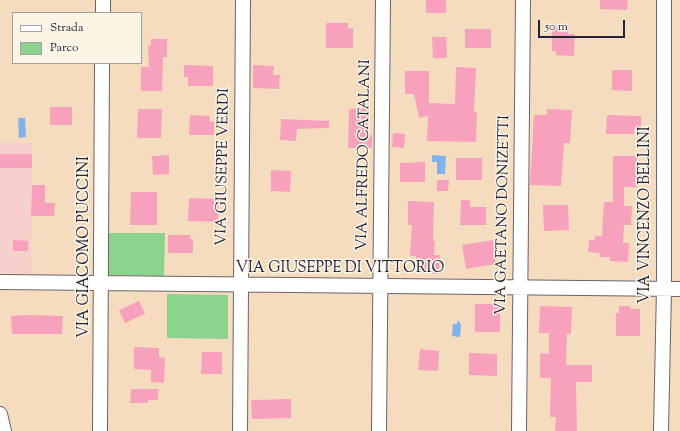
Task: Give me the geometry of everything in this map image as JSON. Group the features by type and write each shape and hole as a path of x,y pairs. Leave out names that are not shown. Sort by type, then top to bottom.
{"street":[{"path":"102,12 103,0"},
{"name":"VIA GIUSEPPE VERDI","path":"240,431 243,0"},
{"name":"VIA ALFREDO CATALANI","path":"379,431 384,0"},
{"name":"VIA GAETANO DONIZETTI","path":"519,431 523,0"},
{"name":"VIA VINCENZO BELLINI","path":"661,431 664,288 664,0"},
{"name":"VIA GIACOMO PUCCINI","path":"100,431 102,64"},
{"name":"VIA GIUSEPPE DI VITTORIO","path":"0,282 680,289"},
{"path":"0,414 4,431"}],"shaded area":[{"path":"0,142 32,143 31,274 0,273"}],"green space":[{"path":"107,233 165,233 164,276 106,275"},
{"path":"167,294 228,295 228,339 167,338"}],"water":[{"path":"18,118 25,118 26,137 19,138"},
{"path":"432,155 446,156 445,174 437,174 437,162 432,162"},
{"path":"457,321 459,321 461,325 460,337 452,336 453,324 457,324"}],"building":[{"path":"426,0 446,0 446,13 426,13"},
{"path":"600,0 628,0 627,10 600,9"},
{"path":"326,23 348,23 348,29 353,28 353,48 326,48"},
{"path":"552,25 569,26 568,34 575,34 574,56 556,55 556,51 552,51"},
{"path":"465,29 491,29 491,48 465,48"},
{"path":"432,37 446,37 447,58 433,58"},
{"path":"151,39 167,39 167,57 163,57 162,91 141,91 141,67 149,67 148,46 151,45"},
{"path":"184,65 213,66 213,86 188,86 188,77 184,77"},
{"path":"253,65 274,66 273,75 280,75 279,89 253,88"},
{"path":"456,67 476,68 474,112 477,112 476,142 427,141 428,116 419,118 414,94 405,94 405,71 429,71 429,103 455,104"},
{"path":"612,70 632,70 632,91 612,90"},
{"path":"50,107 72,107 72,125 50,125"},
{"path":"367,108 368,135 372,135 372,148 348,148 349,109"},
{"path":"138,109 162,109 161,138 137,138"},
{"path":"547,109 572,110 570,143 564,143 561,186 530,185 534,115 547,115"},
{"path":"190,115 210,116 209,121 214,122 214,135 189,135"},
{"path":"607,115 641,116 641,129 634,129 634,134 606,134"},
{"path":"281,119 329,121 329,128 297,129 296,141 280,140"},
{"path":"393,133 405,134 404,148 392,147"},
{"path":"0,154 32,154 32,168 0,168"},
{"path":"169,155 169,174 153,175 152,156"},
{"path":"613,156 637,156 637,187 624,187 624,206 632,206 631,225 624,225 623,243 629,243 628,262 610,261 610,257 599,257 600,253 588,252 589,240 595,240 595,236 602,236 604,202 613,202"},
{"path":"456,158 482,158 482,180 456,180"},
{"path":"425,162 425,182 400,182 400,163"},
{"path":"271,170 291,171 290,192 271,191"},
{"path":"437,180 449,180 448,191 437,191"},
{"path":"32,185 45,185 45,203 55,203 54,216 31,216"},
{"path":"131,192 157,192 157,225 130,225"},
{"path":"189,198 219,199 218,222 188,221"},
{"path":"461,200 470,200 470,207 486,207 486,225 460,225"},
{"path":"408,201 434,202 433,241 435,241 434,255 440,255 439,274 415,272 416,256 410,256 412,225 408,225"},
{"path":"543,205 568,205 569,230 544,231"},
{"path":"168,235 190,235 190,239 193,239 193,253 168,253"},
{"path":"13,240 28,241 28,251 13,251"},
{"path":"493,240 496,264 466,269 462,245"},
{"path":"139,301 145,314 125,323 119,310"},
{"path":"475,304 500,304 500,332 475,332"},
{"path":"540,306 572,307 571,334 567,334 566,365 592,365 592,382 576,382 577,431 555,431 556,417 550,417 551,378 540,378 540,353 549,354 549,333 539,333"},
{"path":"619,306 630,306 630,309 640,309 640,336 616,336 616,313 619,313"},
{"path":"11,316 63,316 62,334 12,334"},
{"path":"134,347 159,348 159,357 165,358 164,383 151,382 151,370 134,369"},
{"path":"420,349 439,351 438,371 418,370"},
{"path":"202,352 222,352 222,374 201,374"},
{"path":"469,353 497,354 497,376 469,375"},
{"path":"131,389 158,389 158,400 148,400 148,403 130,403"},
{"path":"291,399 291,418 252,419 251,400"}]}
